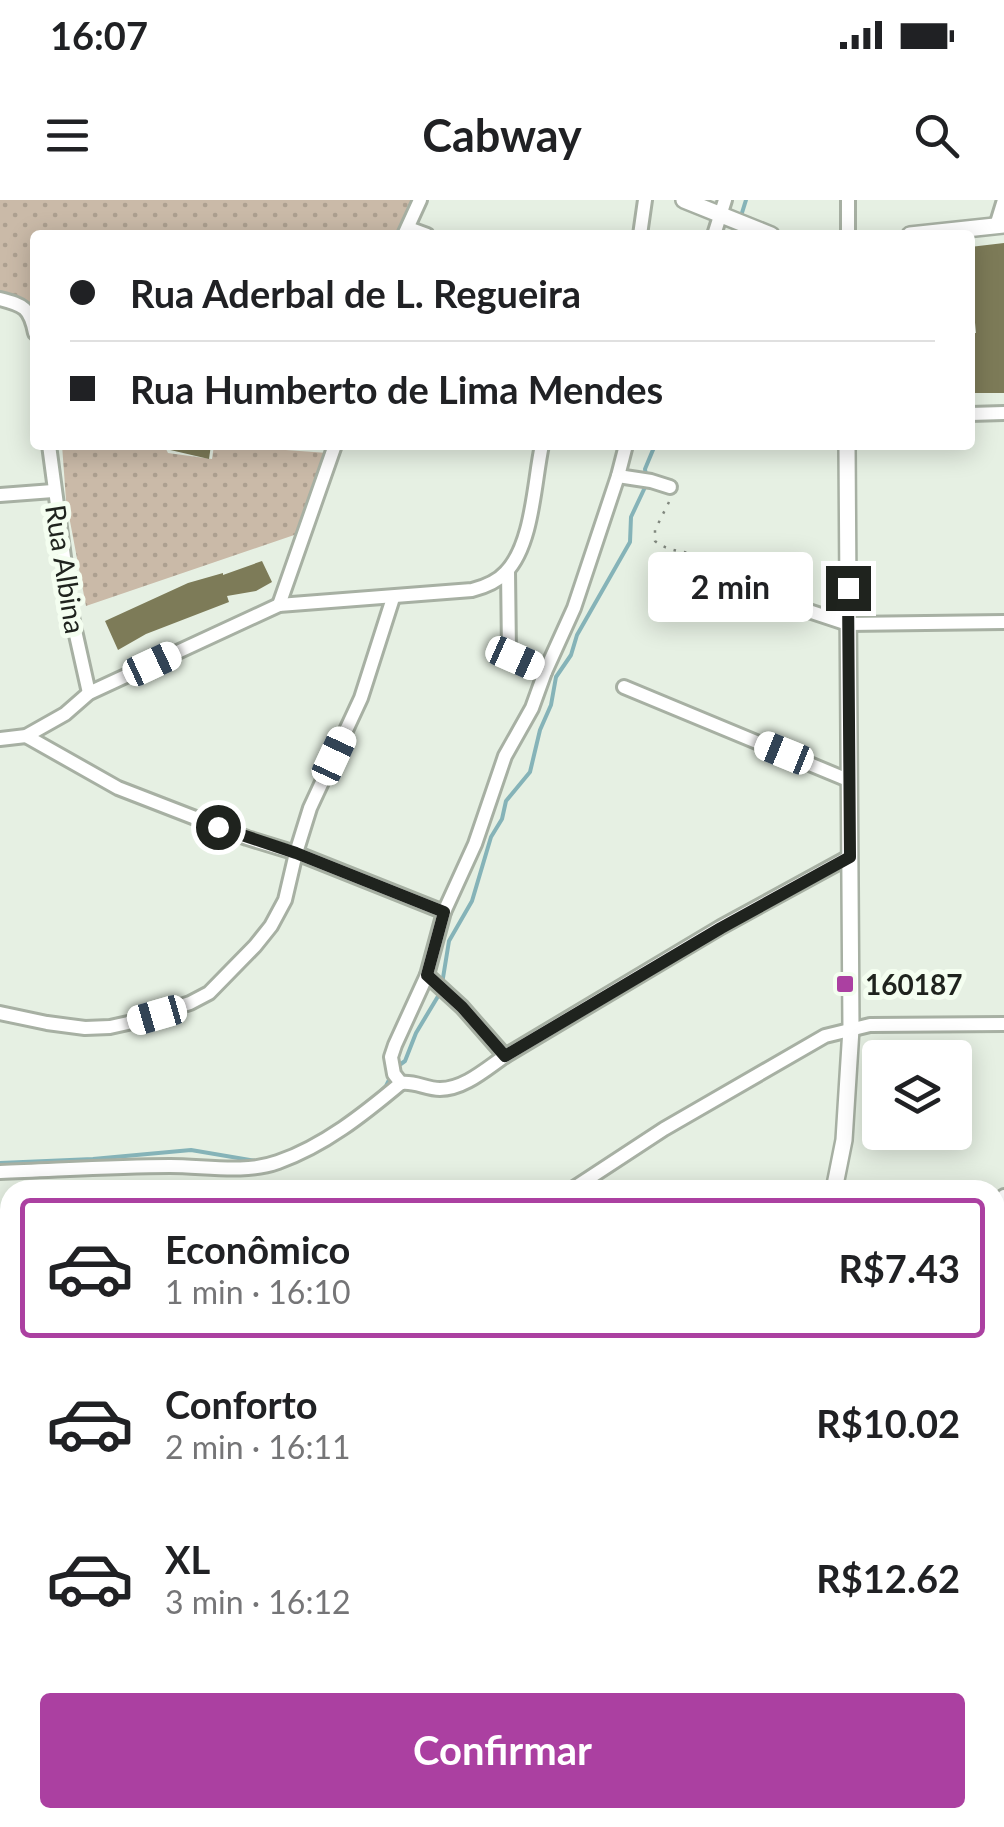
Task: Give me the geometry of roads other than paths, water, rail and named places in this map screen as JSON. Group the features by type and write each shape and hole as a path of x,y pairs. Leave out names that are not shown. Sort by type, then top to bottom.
{"street":[{"path":"407,230 420,200"},
{"path":"641,230 645,200"},
{"path":"684,200 722,209 760,230"},
{"path":"848,200 848,230"},
{"path":"955,230 1000,225 1004,200"},
{"path":"0,300 26,308 30,314"},
{"name":"Rua Albina","path":"50,450 72,616 88,693"},
{"path":"280,605 333,450"},
{"path":"0,740 26,736 65,714 88,693 280,605 393,598 472,590 490,584 508,571 528,527 541,450"},
{"path":"397,1078 391,1057 429,977 444,912 476,844 505,756 532,708 574,608 625,450"},
{"path":"836,1180 844,1140 851,1028 847,450"},
{"path":"618,476 670,487"},
{"path":"0,494 54,490"},
{"path":"508,571 509,652 545,672"},
{"path":"724,583 848,624 1004,622"},
{"path":"0,1013 48,1024 110,1027 190,1004 210,993 271,926 285,900 310,808 360,698 393,598"},
{"path":"624,687 848,780"},
{"path":"26,736 118,788 444,912"},
{"path":"397,1078 437,1090 473,1078 721,928 850,857"},
{"path":"429,977 505,1056"},
{"path":"590,1180 664,1129 825,1036 851,1028 890,1024 1004,1024"},
{"path":"0,1172 265,1166 340,1131 397,1078"}],"waterway":[{"path":"741,216 746,200"},
{"path":"442,984 449,941 472,901 491,837 502,819 506,801 530,772 556,677 630,542 631,517 647,483 645,469 653,450"},
{"path":"398,1066 405,1061 416,1033 440,993"},
{"path":"374,1098 390,1078"},
{"path":"0,1163 191,1150 256,1161 268,1159"}],"place":[{"name":"160187","path":"845,984"}]}
